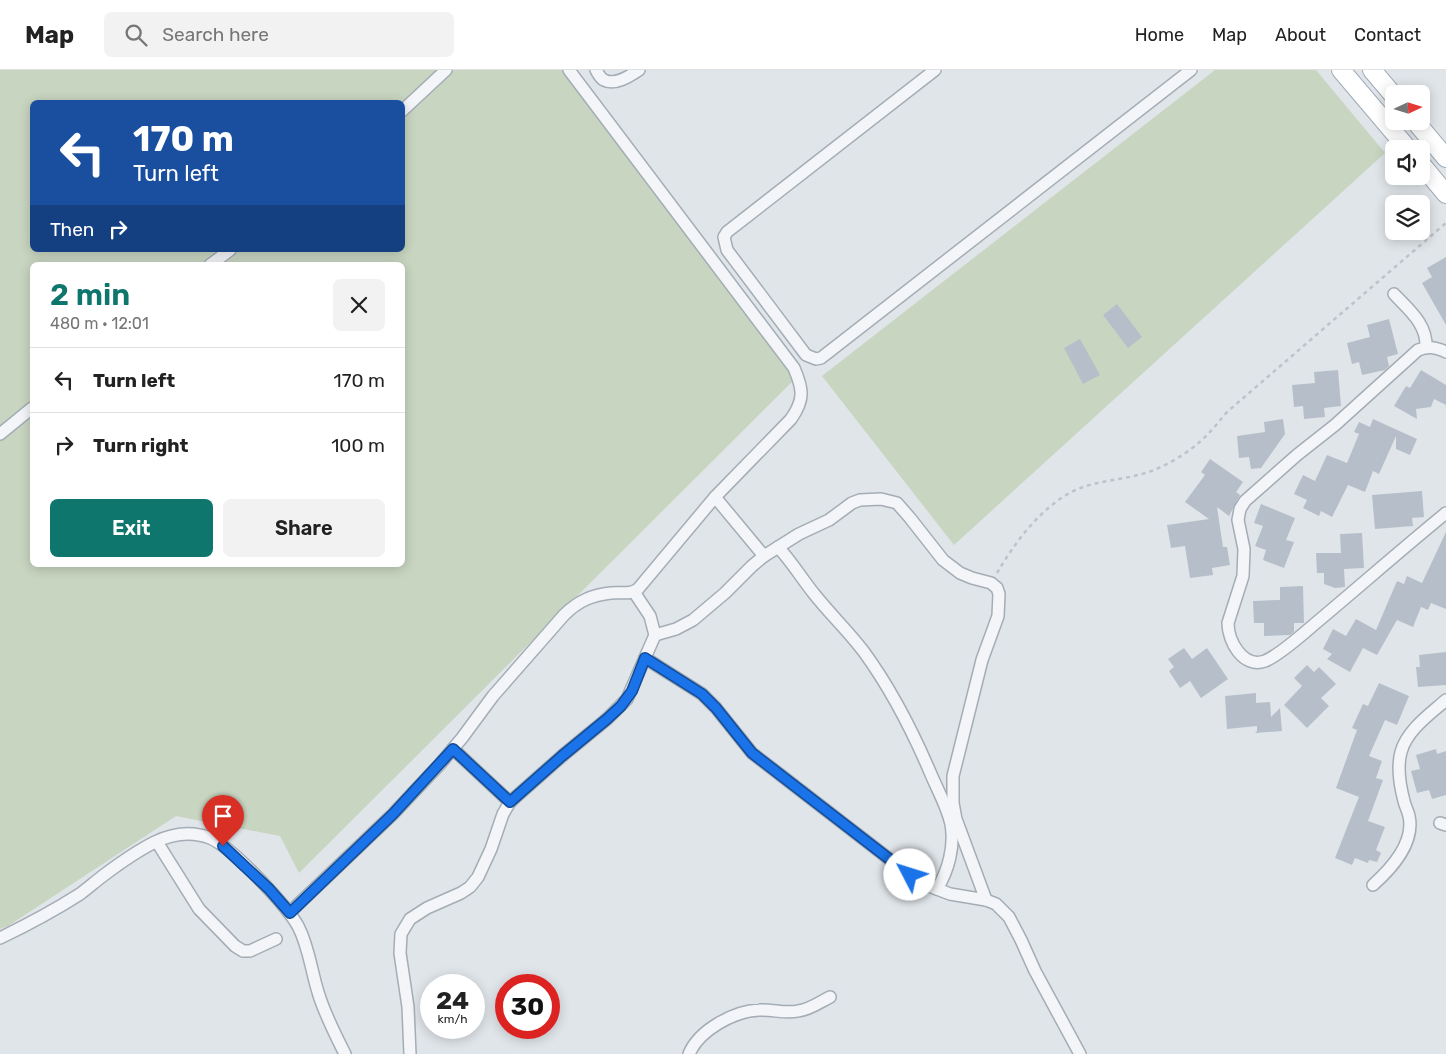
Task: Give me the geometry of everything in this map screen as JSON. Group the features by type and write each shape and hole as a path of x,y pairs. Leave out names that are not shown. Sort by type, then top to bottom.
{"main road":[{"path":"1341,70 1400,140"},
{"path":"1372,70 1385,85"},
{"path":"1425,130 1440,144 1446,158"},
{"path":"1430,175 1446,194"}],"street":[{"path":"405,108 446,70"},
{"path":"290,913 393,814 453,749 537,644 572,607 587,598 599,595 634,592 715,497 791,419 799,407 801,384 794,368 569,70"},
{"path":"596,70 602,79 611,81 622,80 639,70"},
{"path":"935,70 727,232 724,237 728,250 810,358 821,358 1191,70"},
{"path":"214,262 227,252"},
{"path":"1394,294 1425,331 1426,347"},
{"path":"1446,352 1436,347 1426,347 1418,350 1359,404 1245,501 1240,509 1238,520 1244,549 1242,583 1231,609 1228,623 1230,637 1241,655 1250,661 1258,662 1270,658 1316,623 1446,513"},
{"path":"0,434 30,410"},
{"path":"715,497 764,556"},
{"path":"655,635 676,629 693,620 764,556 799,534 829,520 852,503 860,500 887,499 897,503 935,551 950,566 966,576 991,583 997,588 999,594 998,616 986,646 955,764 953,794 956,820 986,900"},
{"path":"778,547 874,666 907,722 926,762 943,801 952,833 948,869 937,889"},
{"path":"410,1054 408,1007 400,953 401,934 410,919 427,908 470,887 478,877 492,849 503,814 510,802 607,719 621,706 632,691 655,635 650,616 634,592"},
{"path":"645,658 702,694 716,708 752,753 910,875 924,884 950,894 986,900 996,904 1009,918 1080,1054"},
{"path":"1373,884 1389,871 1407,839 1410,818 1403,799 1399,776 1401,751 1413,730 1446,700"},
{"path":"453,749 510,802"},
{"path":"0,938 75,897 125,860 156,842 179,835 192,834 212,839 259,880 290,913 305,942 321,1004 345,1054"},
{"path":"156,842 199,909 235,946 243,951 250,951 276,939"},
{"path":"689,1054 691,1049 708,1032 726,1018 735,1014 757,1010 800,1011 830,997"}],"path":[{"path":"991,583 1008,556 1031,526 1052,505 1068,494 1082,488 1154,471 1186,452 1206,437 1234,405 1446,223"}],"green space":[{"path":"0,70 566,70 797,377 299,873 280,836 176,816 8,926 0,929"},
{"path":"1215,70 1316,70 1385,153 954,545 822,376"}],"building":[{"path":"1446,257 1446,325 1422,283 1432,277 1427,268"},
{"path":"1117,304 1142,337 1128,348 1103,315"},
{"path":"1389,319 1398,354 1387,357 1389,366 1385,370 1362,375 1359,362 1352,364 1347,343 1370,337 1367,325"},
{"path":"1080,339 1100,375 1083,384 1064,348"},
{"path":"1338,370 1341,406 1324,408 1325,417 1304,419 1303,406 1294,407 1292,385 1315,383 1314,372"},
{"path":"1421,370 1446,385 1446,405 1434,399 1431,407 1416,409 1417,419 1394,406 1406,386 1410,388"},
{"path":"1283,419 1285,434 1261,468 1251,469 1249,457 1239,458 1237,436 1265,432 1264,422"},
{"path":"1373,419 1417,439 1410,455 1396,449 1396,436 1379,474 1373,471 1365,492 1348,485 1332,517 1321,511 1319,516 1303,508 1307,500 1294,494 1303,475 1315,481 1327,455 1347,463 1359,434 1354,432 1359,422 1370,427"},
{"path":"1210,459 1243,482 1236,492 1240,495 1229,516 1217,507 1223,547 1227,547 1230,565 1212,568 1213,575 1190,578 1185,546 1171,548 1167,525 1209,519 1185,502 1205,475 1201,472"},
{"path":"1422,491 1424,517 1412,518 1413,526 1375,529 1372,495"},
{"path":"1261,504 1295,518 1286,540 1294,542 1284,568 1263,560 1266,550 1255,546 1263,526 1254,523"},
{"path":"1446,532 1446,609 1431,603 1428,610 1421,607 1413,627 1397,620 1377,655 1363,648 1350,672 1327,659 1332,654 1323,649 1333,629 1346,636 1356,619 1376,630 1397,581 1404,584 1407,576 1422,583"},
{"path":"1362,533 1364,568 1344,569 1345,587 1335,588 1324,584 1324,573 1317,573 1316,553 1341,553 1340,534"},
{"path":"1303,586 1304,623 1294,623 1294,632 1290,635 1264,636 1264,623 1254,623 1253,601 1280,600 1280,587"},
{"path":"1184,648 1192,659 1207,648 1228,679 1201,698 1190,681 1180,688 1169,671 1174,667 1168,659"},
{"path":"1446,652 1446,685 1418,687 1416,667 1420,667 1419,655"},
{"path":"1307,665 1314,672 1319,667 1336,684 1321,698 1329,706 1307,728 1284,705 1302,686 1294,678"},
{"path":"1379,683 1409,696 1397,725 1385,720 1369,756 1382,761 1376,778 1383,780 1368,821 1385,827 1376,850 1381,853 1377,862 1369,860 1368,863 1355,858 1352,865 1335,858 1359,797 1336,788 1357,730 1352,728 1363,704 1368,706"},
{"path":"1256,693 1256,703 1270,702 1271,717 1280,708 1282,731 1255,733 1257,726 1227,729 1225,696"},
{"path":"1436,749 1437,754 1446,751 1446,795 1432,799 1429,790 1417,793 1411,771 1420,769 1416,755"}],"route":[{"path":"223,846 269,889 290,913 393,814 453,749 510,802 621,706 632,691 645,658 702,694 716,708 752,753 896,862 910,875"}]}
